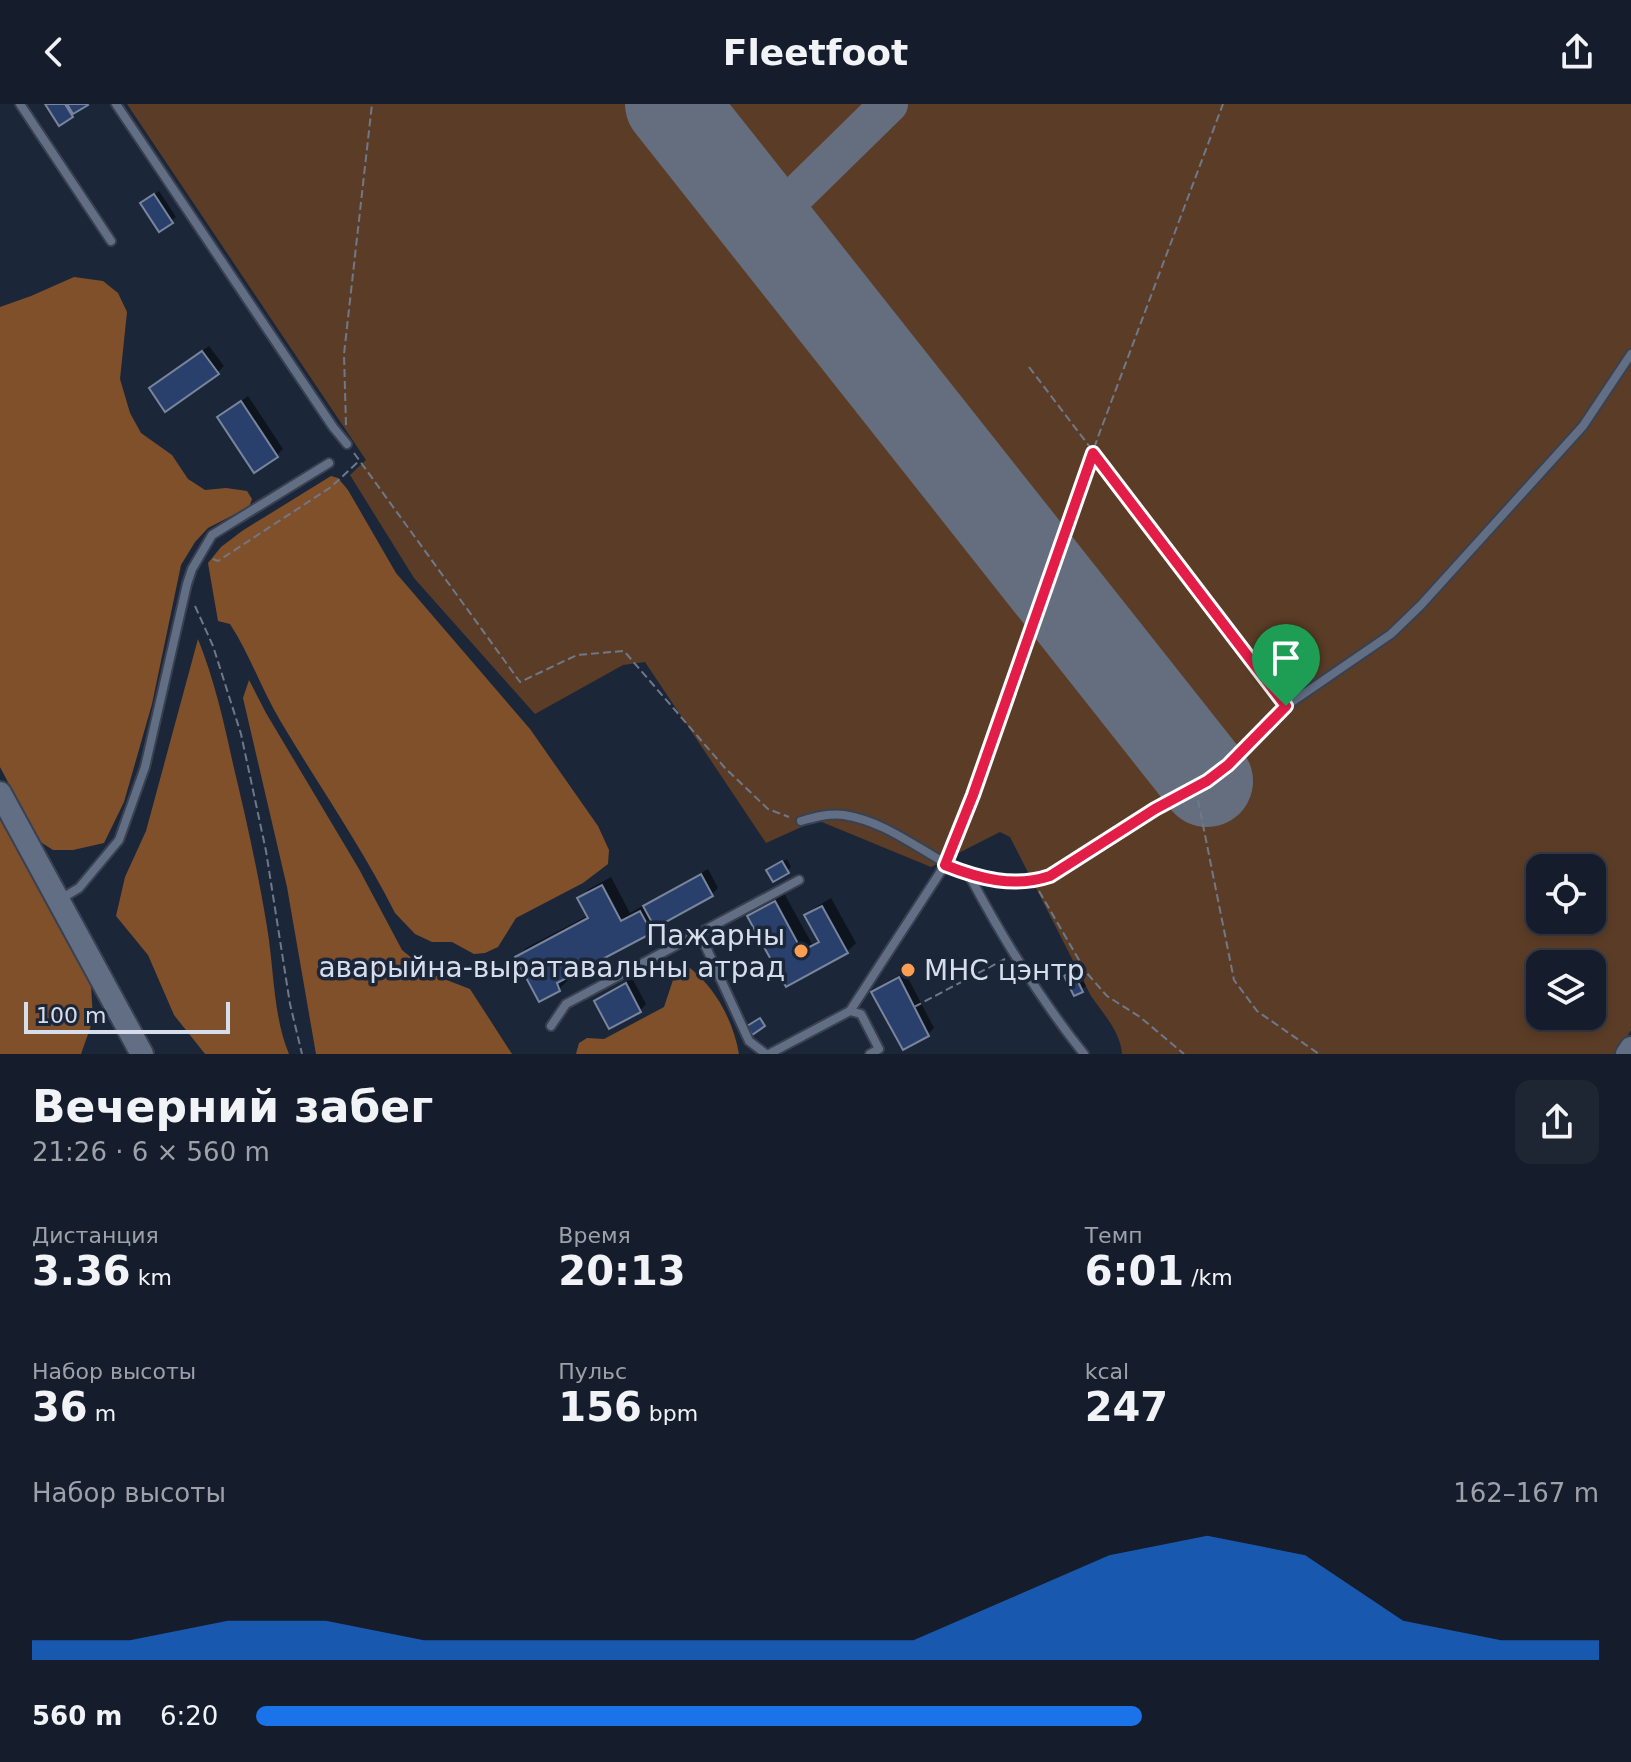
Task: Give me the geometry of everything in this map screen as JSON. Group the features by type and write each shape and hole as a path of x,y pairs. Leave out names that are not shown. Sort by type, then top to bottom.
{"main road":[{"path":"0,793 142,1054"},
{"path":"1627,1054 1631,1048"}],"lane":[{"path":"20,104 111,241"},
{"path":"116,104 347,444"},
{"path":"801,821 822,815 844,816 897,837 969,875 1002,882 1033,881 1050,876 1228,765 1286,706 1391,634 1583,426 1631,354"},
{"path":"59,900 79,888 119,840 145,767 187,584 212,535 329,463"},
{"path":"699,932 749,1041 767,1054 850,1011 945,865"},
{"path":"969,875 1057,1021 1084,1054"},
{"path":"551,1026 566,1004 799,880"},
{"path":"850,1011 861,1014 873,1034 879,1049 870,1054"}],"path":[{"path":"372,104 344,354 347,444 520,682 577,655 624,651 725,768 768,809 801,821"},
{"path":"945,865 1223,104"},
{"path":"1029,367 1286,706"},
{"path":"200,556 218,561 331,487 359,461"},
{"path":"187,584 213,646 241,734 266,851 290,1004 302,1054"},
{"path":"1196,787 1234,980 1257,1011 1319,1054"},
{"path":"1033,881 1086,972 1107,996 1140,1017 1184,1054"},
{"path":"914,1007 1014,954"}],"shaded area":[{"path":"127,104 1631,104 1631,1030 1617,1054 1122,1054 1115,1031 1091,996 1010,837 1000,832 931,867 817,820 766,843 645,662 623,665 535,714 414,578 350,475 366,460"},
{"path":"74,277 103,281 118,293 127,312 120,379 130,413 141,433 172,455 188,479 205,490 226,488 247,491 252,499 249,507 208,528 181,565 152,704 124,802 104,843 73,850 53,850 39,841 0,767 0,307"},
{"path":"331,476 338,478 348,490 396,573 530,729 598,826 609,850 608,864 583,883 516,918 498,947 485,953 474,954 452,942 432,942 415,934 395,913 281,722 230,624 218,621 208,563 221,547 242,531"},
{"path":"198,639 218,701 247,825 267,927 277,1008 289,1054 205,1054 174,1015 148,955 116,916 125,877 146,831"},
{"path":"249,680 359,869 402,950 431,974 470,989 512,1054 316,1054 287,887 243,698"},
{"path":"0,817 91,984 93,1020 81,1054 0,1054"},
{"path":"686,965 714,993 732,1029 739,1054 576,1054 579,1043 587,1038 604,1039 664,1007 676,971"}],"building":[{"path":"45,104 65,104 73,117 59,126"},
{"path":"67,104 87,104 88,105 73,114"},
{"path":"154,194 173,223 159,232 140,203"},
{"path":"202,351 219,374 165,412 149,388"},
{"path":"241,401 278,457 254,473 217,417"},
{"path":"782,861 789,873 773,882 766,870"},
{"path":"701,874 713,896 655,928 643,906"},
{"path":"602,885 621,921 640,911 652,933 557,983 560,991 539,1002 515,957 588,918 577,898"},
{"path":"775,901 802,951 819,942 804,915 822,906 848,953 786,987 747,916"},
{"path":"1073,971 1083,992 1074,996 1064,976"},
{"path":"899,977 929,1036 903,1050 871,992"},
{"path":"626,983 641,1012 609,1029 594,1001"},
{"path":"760,1018 765,1026 752,1035 747,1026"}],"taxiway":[{"path":"757,212 789,202 889,104"}],"runway":[{"path":"671,104 1207,781"}],"place":[{"name":"Пажарны аварыйна-выратавальны атрад","path":"801,951"},
{"name":"МНС цэнтр","path":"908,970"}],"route":[{"path":"1093,453 1286,706 1228,765 1207,781 1155,809 1050,876 1033,881 1002,882 969,875 945,865 973,795 1093,453"}]}
